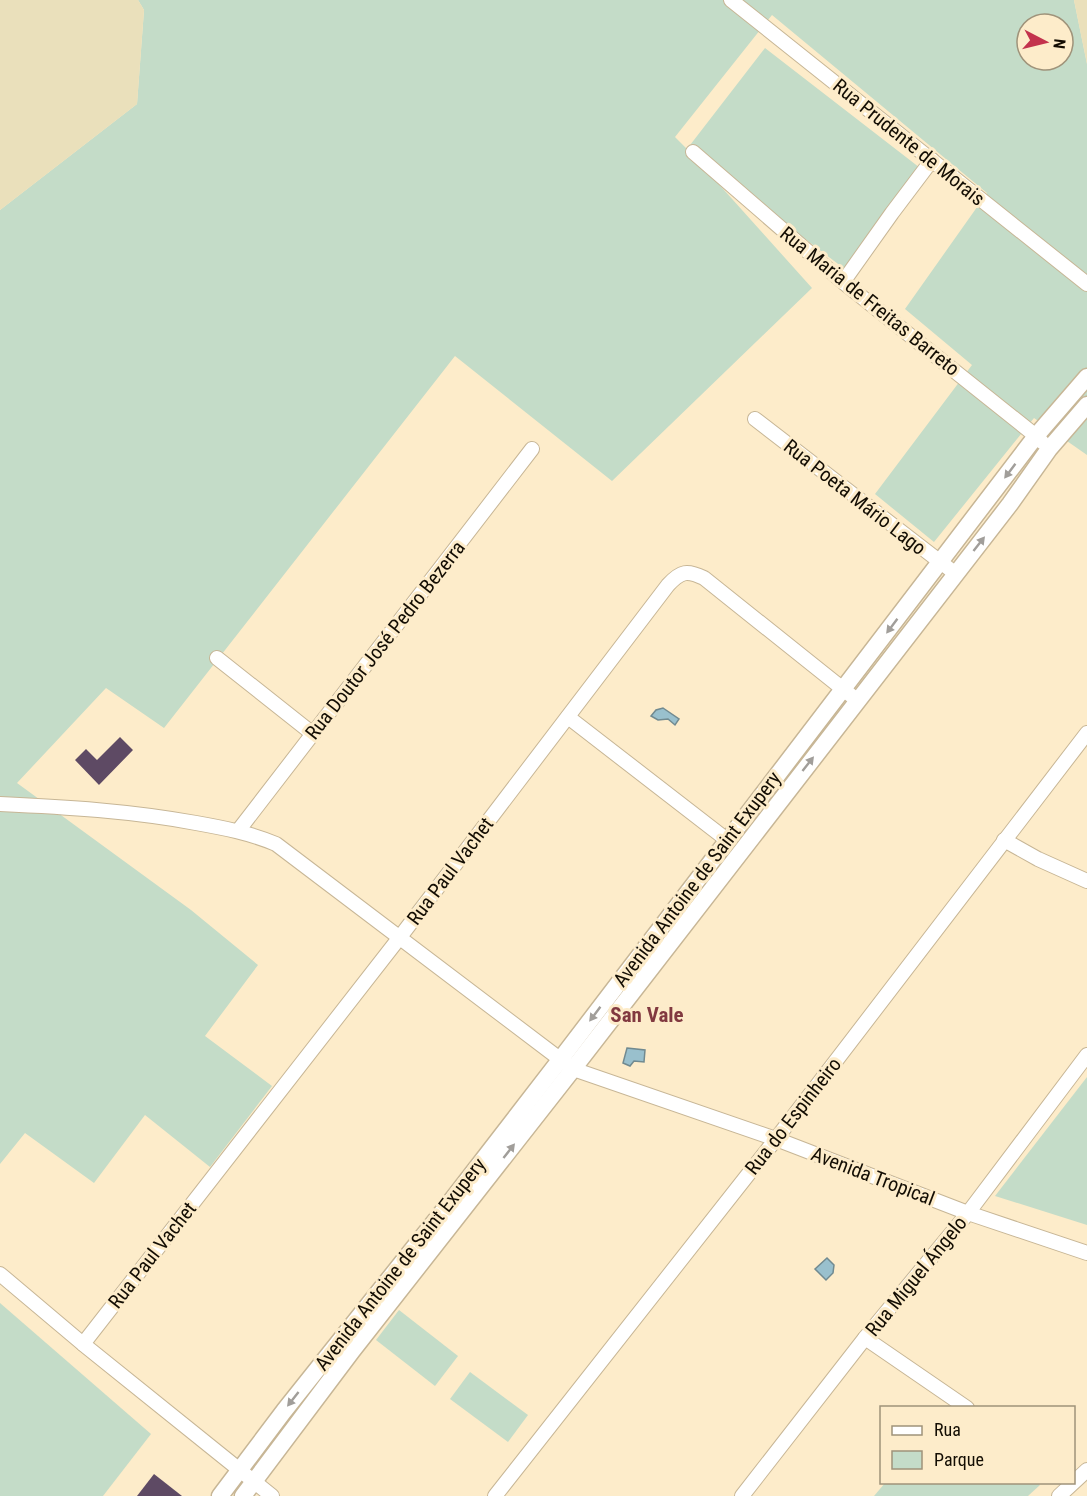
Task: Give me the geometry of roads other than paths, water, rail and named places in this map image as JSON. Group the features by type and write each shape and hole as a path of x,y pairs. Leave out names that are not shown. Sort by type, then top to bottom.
{"street":[{"name":"Rua Prudente de Morais","path":"731,0 1087,284"},
{"name":"Rua Maria de Freitas Barreto","path":"693,152 843,282 1036,436 1049,449"},
{"path":"843,282 932,160"},
{"name":"Avenida Antoine de Saint Exupery","path":"566,1065 727,840 1036,436 1087,377"},
{"name":"Avenida Antoine de Saint Exupery","path":"220,1496 284,1411 390,1291 566,1065 858,700 1010,504 1049,449 1087,405"},
{"name":"Rua Poeta Mário Lago","path":"755,419 956,574"},
{"name":"Rua Doutor José Pedro Bezerra","path":"238,831 532,449"},
{"name":"Rua Paul Vachet","path":"83,1344 400,937 675,576 694,573 704,578 858,700"},
{"path":"217,658 313,734"},
{"path":"568,717 727,840"},
{"name":"Rua do Espinheiro","path":"495,1496 776,1139 1087,733"},
{"name":"Avenida Tropical","path":"0,804 88,808 168,818 257,836 276,844 566,1065 776,1139 968,1213 1087,1253"},
{"path":"1004,840 1038,859 1087,881"},
{"name":"Rua Miguel Ángelo","path":"742,1496 865,1338 968,1213 1087,1055"},
{"path":"0,1274 272,1496"},
{"name":"Avenida Antoine de Saint Exupery","path":"243,1496 352,1351 390,1291"},
{"path":"865,1338 966,1406"},
{"path":"1075,1480 1087,1470"},
{"path":"1059,1496 1071,1484"}],"water":[{"path":"663,708 679,719 675,725 668,719 658,720 651,716 656,710"},
{"path":"627,1048 645,1050 644,1062 634,1061 630,1066 623,1063"},
{"path":"827,1258 834,1265 833,1273 826,1280 815,1269"}],"district":[{"name":"San Vale","path":"647,1015"}]}
